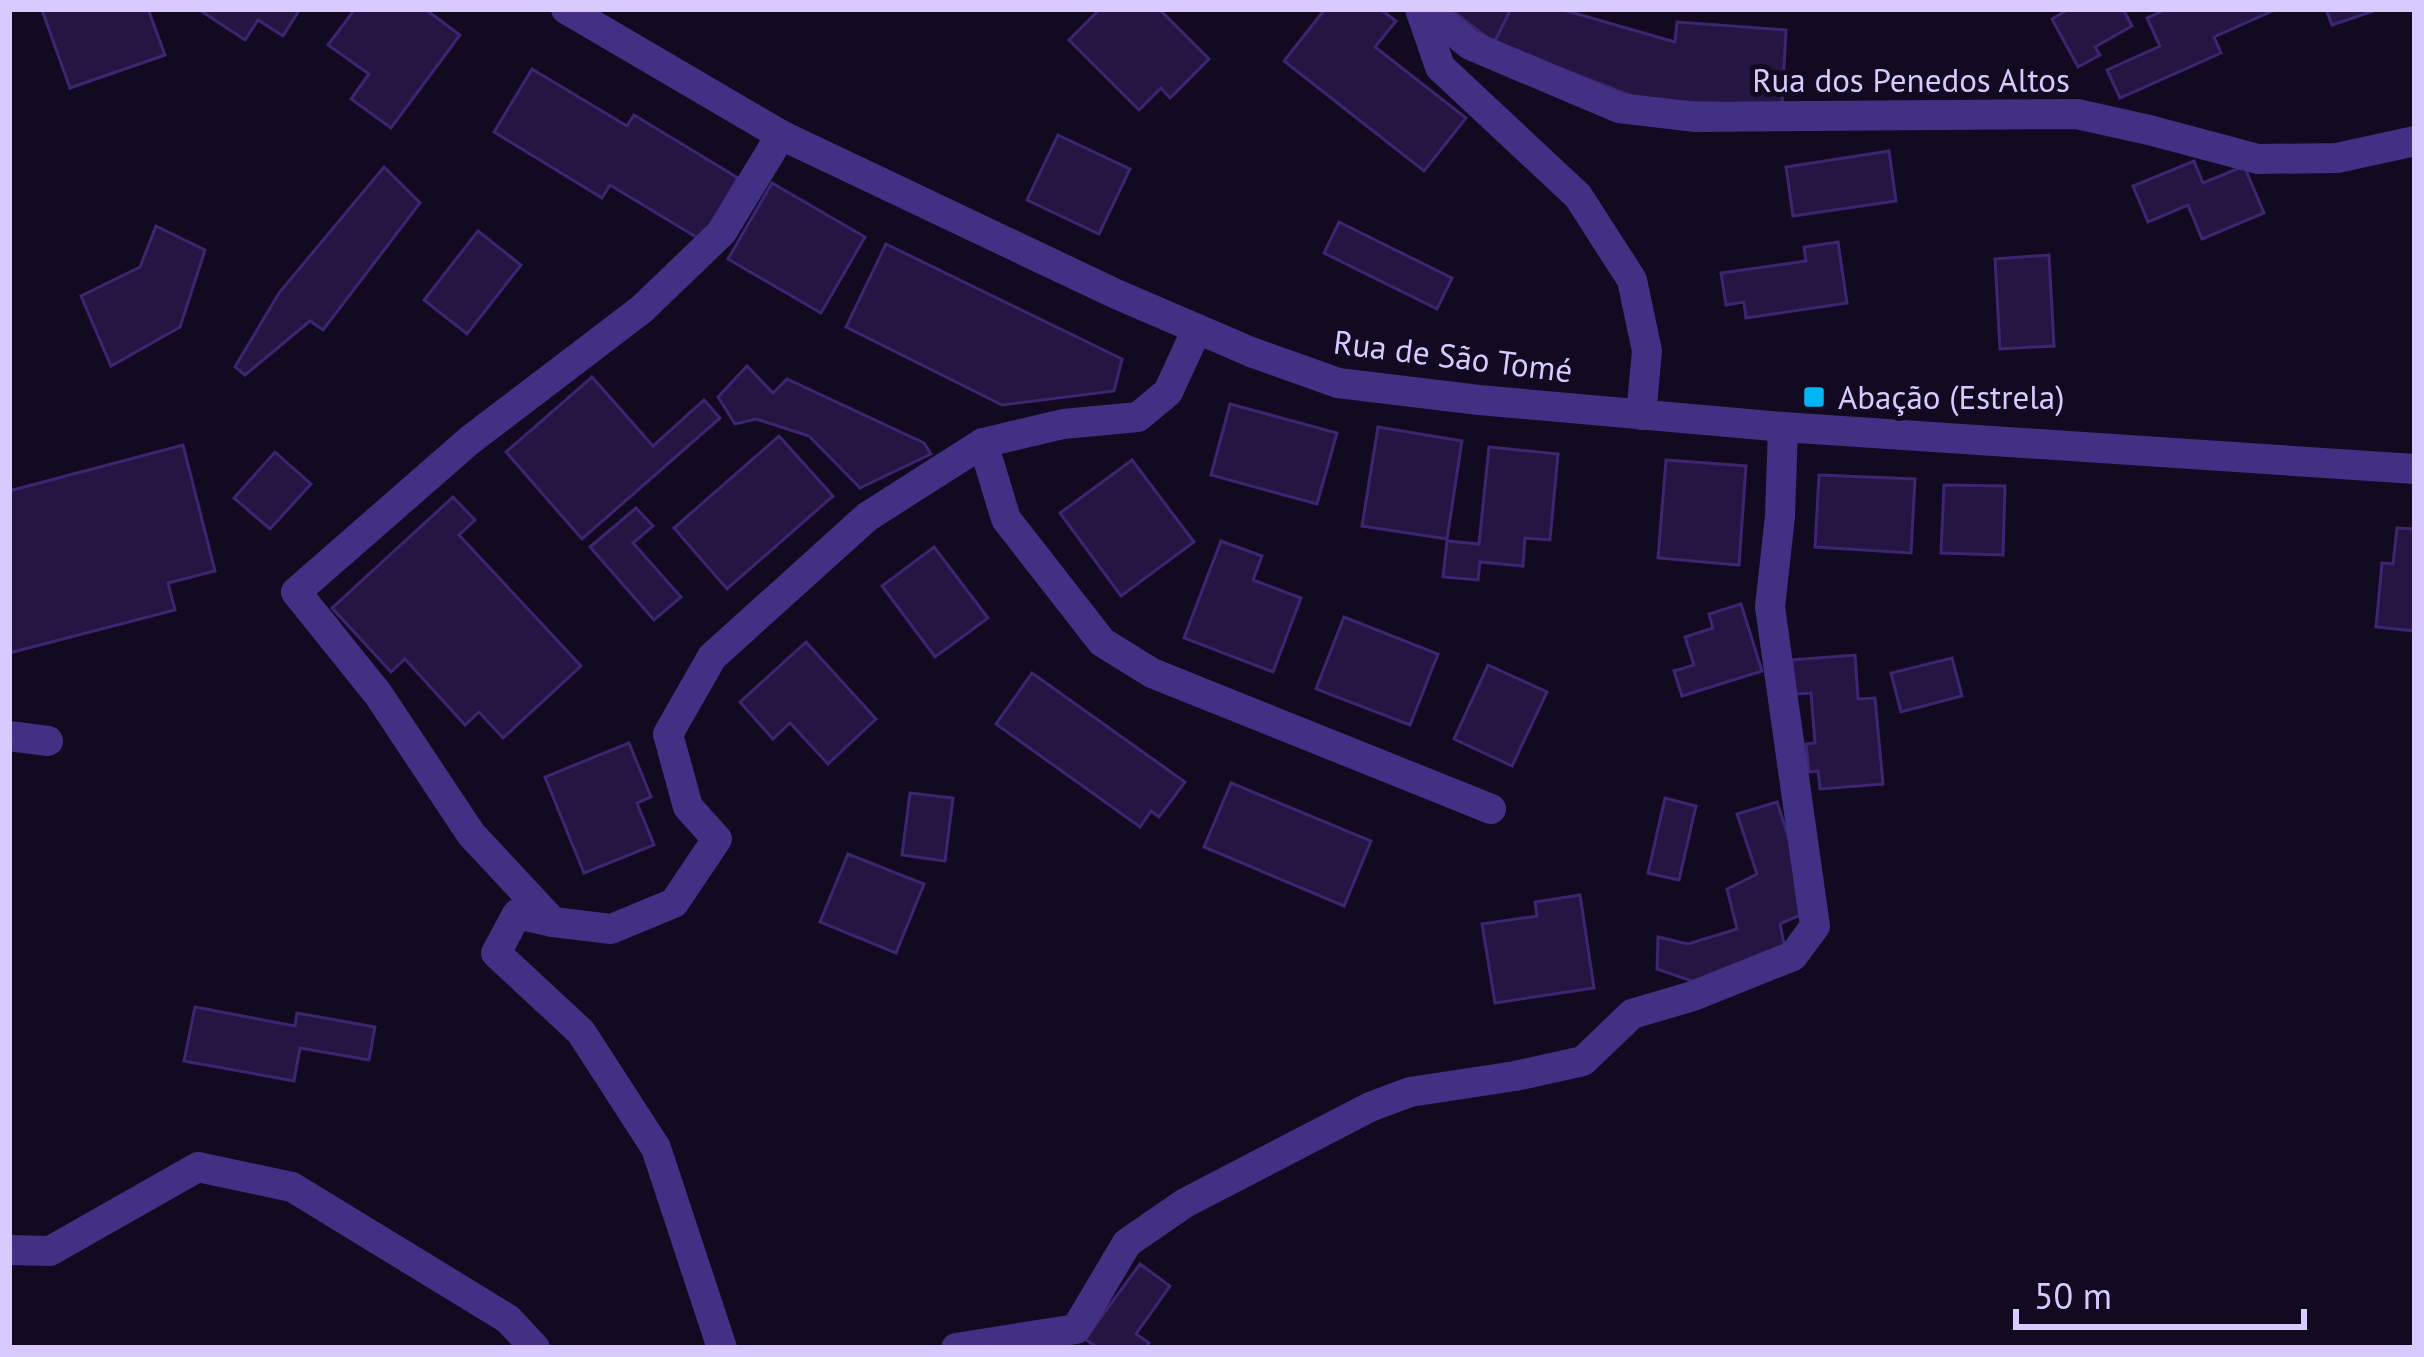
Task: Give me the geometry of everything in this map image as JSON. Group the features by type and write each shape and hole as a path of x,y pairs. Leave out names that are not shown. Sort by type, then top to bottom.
{"street":[{"name":"Rua de São Tomé","path":"566,9 781,135 1116,294 1337,383 1783,428 2415,469"},
{"path":"1423,9 1441,67 1578,196 1632,280 1647,351 1641,415"},
{"name":"Rua dos Penedos Altos","path":"1423,9 1470,45 1619,108 1696,117 2077,114 2258,159 2337,158 2415,141"},
{"path":"553,922 470,834 378,694 296,592 470,440 642,309 722,232 781,135"},
{"path":"722,1348 656,1148 581,1032 496,953 518,914 611,929 674,903 717,839 688,807 668,734 712,657 867,517 983,443 1063,424 1138,416 1168,392 1197,329"},
{"path":"956,1348 1076,1329 1127,1243 1185,1203 1370,1107 1411,1092 1583,1061 1632,1014 1693,996 1793,956 1815,926 1770,607 1783,428"},
{"path":"983,443 1006,519 1102,643 1152,673 1491,809"},
{"path":"9,736 48,741"},
{"path":"9,1250 50,1251 198,1167 292,1187 508,1319 535,1348"}],"building":[{"path":"45,9 148,9 165,55 70,88"},
{"path":"198,9 300,9 283,36 258,20 245,40"},
{"path":"355,9 425,9 460,35 391,128 351,99 369,74 328,45"},
{"path":"1100,9 1159,9 1209,59 1170,98 1161,88 1139,110 1069,40"},
{"path":"1325,9 1380,9 1396,21 1375,47 1466,118 1424,171 1284,61"},
{"path":"1450,9 1511,9 1494,43"},
{"path":"1511,9 1560,9 1675,42 1677,22 1786,30 1782,105 1645,101 1494,43"},
{"path":"2069,9 2123,9 2132,26 2095,47 2100,55 2078,67 2052,19"},
{"path":"2167,9 2277,9 2214,37 2221,53 2120,98 2107,70 2160,46 2147,18"},
{"path":"2326,9 2379,9 2332,25"},
{"path":"532,69 627,126 634,115 738,178 701,240 610,185 602,198 494,132"},
{"path":"1058,135 1130,169 1099,234 1027,200"},
{"path":"1889,151 1896,201 1793,216 1786,167"},
{"path":"2194,161 2203,183 2244,166 2264,213 2202,239 2188,205 2148,222 2133,186"},
{"path":"384,167 420,203 323,330 310,321 245,375 235,367 279,293"},
{"path":"772,183 865,237 821,313 728,259"},
{"path":"1339,222 1452,278 1437,309 1324,253"},
{"path":"156,226 205,250 180,327 111,366 81,296 140,267"},
{"path":"478,231 521,265 467,334 424,300"},
{"path":"1838,242 1847,303 1746,318 1744,302 1726,305 1721,273 1806,261 1804,247"},
{"path":"886,244 1122,359 1114,391 1002,405 846,327"},
{"path":"2049,255 2054,346 2000,349 1995,259"},
{"path":"747,366 773,393 787,379 924,443 931,454 860,488 809,436 756,419 735,424 718,397"},
{"path":"592,377 653,446 704,400 720,418 582,539 506,452"},
{"path":"1230,404 1337,433 1317,504 1211,475"},
{"path":"1378,427 1462,441 1447,539 1362,526"},
{"path":"779,436 833,496 727,589 674,528"},
{"path":"183,445 215,571 168,583 175,610 9,653 9,491"},
{"path":"1489,447 1558,454 1550,540 1525,538 1523,566 1480,562 1478,580 1443,577 1447,541 1479,544"},
{"path":"275,452 311,484 270,529 234,498"},
{"path":"1132,460 1194,542 1121,596 1060,513"},
{"path":"1666,460 1746,466 1739,565 1658,558"},
{"path":"1819,475 1915,479 1911,553 1815,547"},
{"path":"1944,485 2005,486 2003,555 1941,553"},
{"path":"453,497 475,520 459,535 581,666 503,738 479,712 465,725 405,659 391,672 332,608"},
{"path":"636,508 653,526 633,543 681,597 654,620 590,547"},
{"path":"2397,528 2415,529 2415,631 2376,627 2382,563 2393,564"},
{"path":"1221,541 1262,556 1253,580 1301,598 1273,672 1184,638"},
{"path":"934,547 988,618 935,657 882,586"},
{"path":"1741,604 1762,671 1682,696 1674,671 1694,665 1685,637 1713,628 1709,614"},
{"path":"1344,617 1438,654 1410,725 1316,689"},
{"path":"806,642 876,719 828,764 790,723 773,739 740,702"},
{"path":"1855,655 1858,699 1875,698 1883,784 1820,789 1818,771 1809,772 1806,744 1815,743 1811,693 1795,694 1792,660"},
{"path":"1952,658 1962,696 1901,712 1891,673"},
{"path":"1488,665 1547,692 1512,766 1454,739"},
{"path":"1032,673 1185,782 1159,817 1151,811 1140,827 996,724"},
{"path":"629,743 651,797 637,803 654,845 584,873 545,777"},
{"path":"1231,783 1371,841 1344,906 1204,847"},
{"path":"910,793 953,798 945,861 902,855"},
{"path":"1665,798 1696,806 1679,880 1648,873"},
{"path":"1777,802 1812,910 1780,924 1785,949 1697,983 1657,969 1658,937 1688,944 1737,929 1727,889 1757,874 1737,814"},
{"path":"848,854 924,884 896,953 820,922"},
{"path":"1580,895 1594,988 1495,1003 1482,924 1537,916 1535,902"},
{"path":"195,1007 295,1026 297,1013 375,1027 369,1060 300,1048 294,1081 184,1061"},
{"path":"1140,1264 1170,1286 1136,1334 1149,1343 1146,1348 1098,1348 1085,1339"}],"place":[{"name":"Abação (Estrela)","path":"1814,397"}]}
